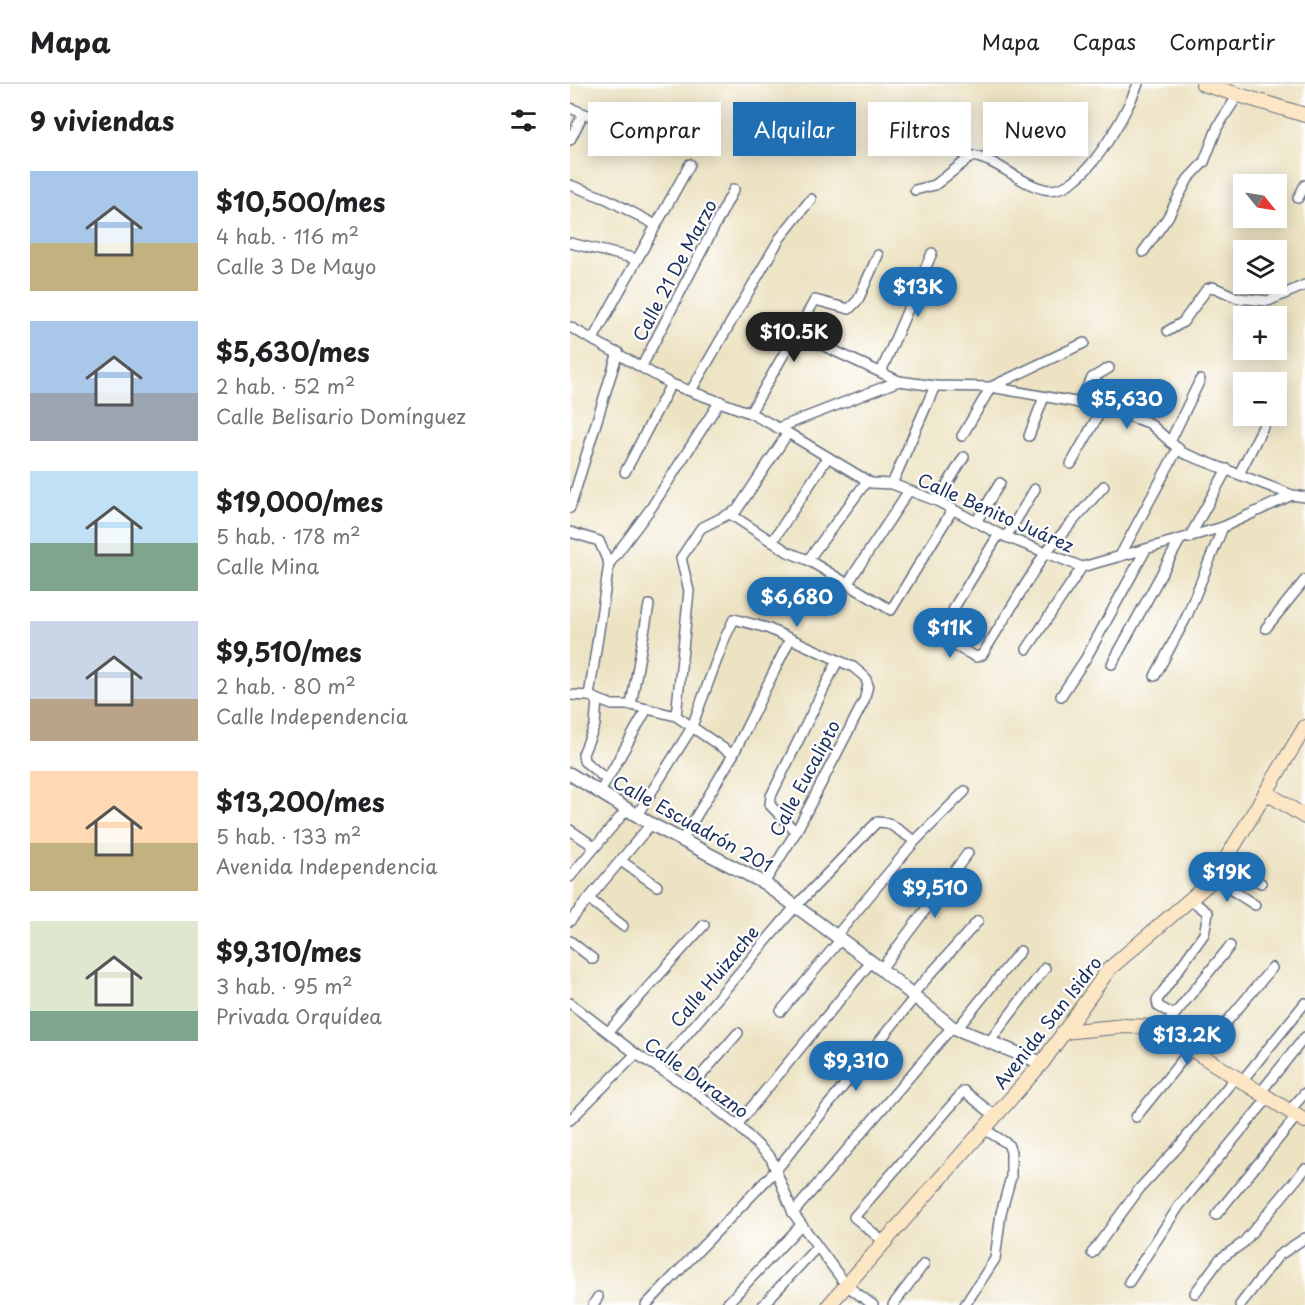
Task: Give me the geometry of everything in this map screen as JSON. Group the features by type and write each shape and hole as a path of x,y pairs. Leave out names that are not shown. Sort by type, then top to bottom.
{"main road":[{"path":"1203,84 1305,115"},
{"name":"Avenida San Isidro","path":"829,1305 1042,1063 1109,969 1214,879 1305,727"},
{"path":"1267,793 1303,811"},
{"path":"1063,1032 1147,1025 1162,1030 1297,1116"}],"street":[{"path":"915,190 935,185 972,156 984,158 1044,189 1057,189 1091,167 1128,110 1138,84"},
{"path":"1143,252 1168,217 1188,179 1204,162 1218,126 1238,95"},
{"path":"570,108 588,116"},
{"path":"570,140 583,114"},
{"path":"593,339 690,164"},
{"path":"570,185 606,199 656,225"},
{"path":"1298,198 1305,185"},
{"name":"Calle 21 De Marzo","path":"642,366 734,189"},
{"path":"692,389 780,238 811,200"},
{"path":"570,243 637,260"},
{"path":"880,372 932,253"},
{"path":"750,413 814,300 849,309 858,300 878,255"},
{"path":"1168,331 1183,322 1207,288 1213,287 1238,298 1268,301 1305,285"},
{"name":"Calle Benito Juárez","path":"570,327 618,352 671,384 692,389 750,413 788,433 867,481 892,484 908,492 937,501 1002,536 1082,567 1145,551 1223,527 1293,495"},
{"path":"796,333 899,381 935,386 991,387 1103,407 1149,423 1183,453 1293,495 1305,497"},
{"path":"962,436 991,387 1084,343"},
{"path":"570,508 618,352"},
{"path":"1078,403 1092,378 1109,368"},
{"path":"1120,556 1174,445 1200,380"},
{"path":"778,428 899,381"},
{"path":"626,472 671,384"},
{"path":"892,484 935,386"},
{"path":"1029,436 1044,397"},
{"path":"606,779 585,761 583,754 595,725 593,698 609,564 651,508 720,401"},
{"path":"1071,464 1103,407"},
{"path":"1239,474 1263,426"},
{"path":"676,716 689,591 681,558 702,528 737,510 788,433"},
{"path":"772,542 828,457"},
{"path":"937,501 964,457"},
{"path":"1112,664 1227,469"},
{"path":"808,560 867,481"},
{"path":"976,522 1000,483"},
{"path":"1035,489 956,606 944,632 948,642 976,657 982,655 1045,553 1104,486"},
{"path":"848,584 908,492"},
{"path":"730,514 788,552 808,560 887,610 894,608 953,509"},
{"path":"1155,676 1187,616 1223,527"},
{"path":"570,532 598,541 609,564"},
{"path":"1061,696 1086,658 1145,551"},
{"path":"1027,649 1082,567"},
{"path":"1266,628 1305,580"},
{"path":"631,705 649,605"},
{"path":"570,877 595,847 632,812 691,729 724,638 734,619 767,628 838,660 771,796 770,805 796,832"},
{"path":"682,840 733,755 790,639"},
{"name":"Calle Eucalipto","path":"764,883 796,832 864,702 868,685 865,677 838,660"},
{"path":"570,695 593,698 612,705 631,705 676,716 691,729 733,755"},
{"path":"600,792 647,709"},
{"name":"Calle Escuadrón 201","path":"571,777 651,824 764,883 955,1028 1042,1063"},
{"path":"781,1011 915,841 965,791"},
{"name":"Calle Huizache","path":"659,1067 795,907 878,822 888,822 915,841"},
{"path":"570,921 651,824"},
{"path":"570,830 595,847"},
{"path":"737,1125 876,966 968,853"},
{"path":"1225,860 1261,883"},
{"path":"621,861 657,886"},
{"path":"1214,879 1255,905"},
{"path":"589,899 623,926"},
{"path":"1174,1015 1158,1006 1157,1000 1204,934 1208,913 1190,899"},
{"path":"648,1305 777,1169 913,997 978,921"},
{"path":"608,1032 704,925"},
{"path":"570,941 593,959"},
{"path":"1162,1030 1230,946"},
{"path":"792,1214 1020,951"},
{"path":"990,1041 1045,968"},
{"path":"1136,1117 1272,968"},
{"name":"Calle Durazno","path":"570,1003 636,1054 690,1088 737,1125 771,1158 792,1214 846,1285 873,1305"},
{"path":"1092,1253 1140,1188 1305,1003"},
{"path":"690,1088 738,1032"},
{"path":"1129,1282 1179,1206 1264,1096 1305,1037"},
{"path":"570,1119 636,1054"},
{"path":"883,1241 854,1217 964,1091 995,1116"},
{"path":"1216,1215 1297,1116 1305,1093"},
{"path":"966,1305 995,1259 1001,1213 1011,1177 1011,1152 1008,1144 984,1129"},
{"path":"1195,1293 1220,1259 1243,1243 1305,1169"},
{"path":"726,1305 801,1225"},
{"path":"1240,1305 1278,1256 1305,1238"},
{"path":"763,1305 817,1247"},
{"path":"893,1305 924,1264"}]}
